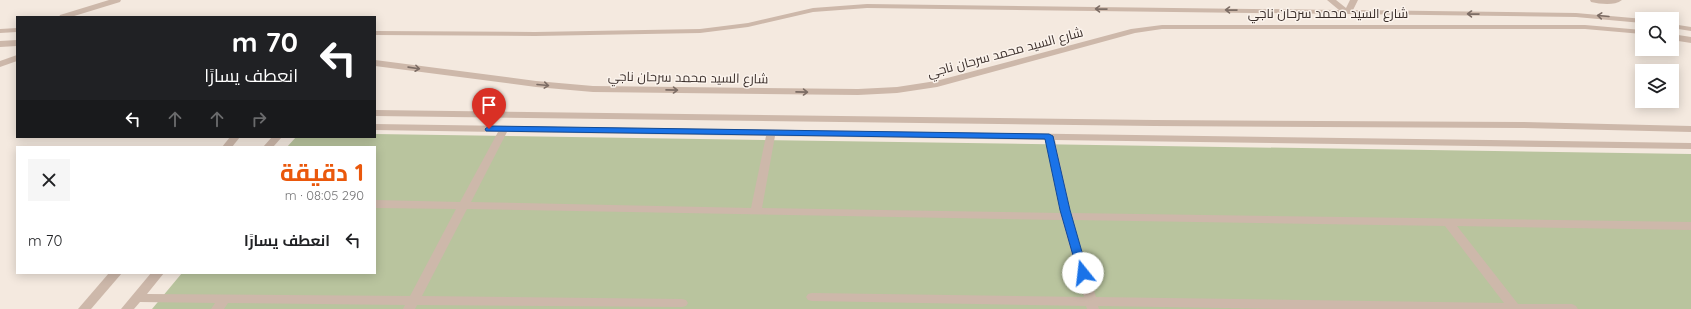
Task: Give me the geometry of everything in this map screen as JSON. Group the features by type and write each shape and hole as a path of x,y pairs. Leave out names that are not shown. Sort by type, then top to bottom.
{"street":[{"path":"66,16 117,0"},
{"path":"1331,0 1347,12 1358,26"},
{"path":"1347,12 1354,4 1354,0"},
{"path":"1594,0 1603,2 1618,0"},
{"name":"شارع السيد محمد سرحان ناجي","path":"376,33 535,34 700,31 748,25 813,10 867,3 1576,15 1635,20"},
{"name":"شارع السيد محمد سرحان ناجي","path":"376,63 536,84 593,89 877,92 937,84 1148,28 1177,26 1585,27 1635,31"},
{"path":"1679,27 1691,29"},
{"path":"0,31 16,30"},
{"path":"1679,38 1691,40"},
{"path":"0,44 16,43"},
{"path":"0,64 16,58"},
{"path":"376,113 1691,128"},
{"path":"1154,123 1161,138"},
{"path":"376,127 1691,146"},
{"path":"411,304 504,129"},
{"path":"756,212 771,133"},
{"path":"1049,136 1067,217 1092,305"},
{"path":"227,146 234,138"},
{"path":"269,146 276,138"},
{"path":"376,204 756,212 1691,226"},
{"path":"1448,222 1515,309"},
{"path":"84,309 115,274"},
{"path":"127,309 157,274"},
{"path":"812,297 1092,305 1572,309"},
{"path":"137,298 411,304 559,305 682,303"},
{"path":"217,309 225,299"}],"green space":[{"path":"376,134 1691,154 1691,309 152,309 181,274 376,274 376,146 288,146 295,138 376,138"}],"route":[{"path":"489,129 1049,136 1065,210 1083,273"}]}
